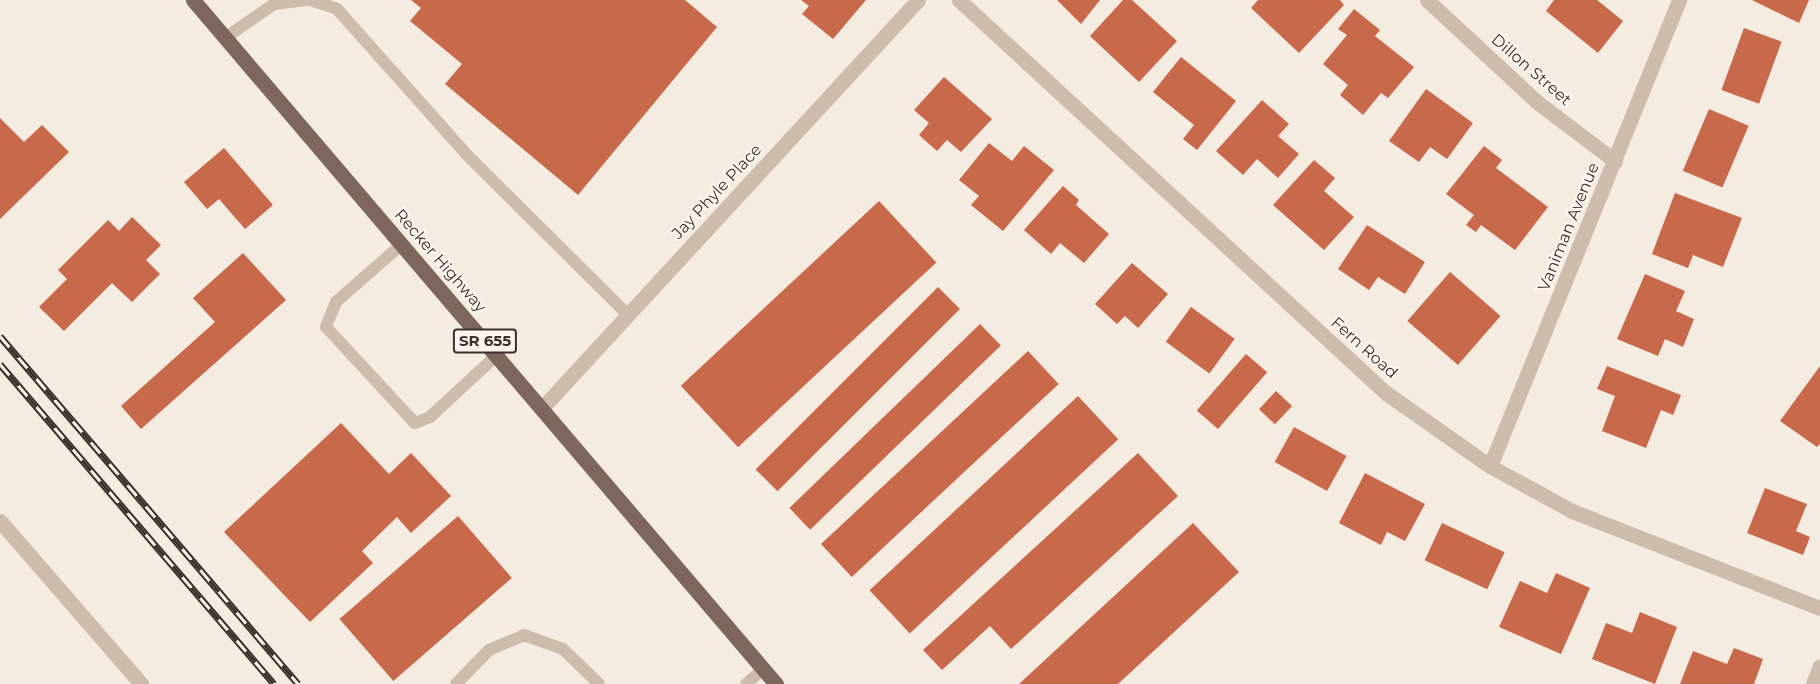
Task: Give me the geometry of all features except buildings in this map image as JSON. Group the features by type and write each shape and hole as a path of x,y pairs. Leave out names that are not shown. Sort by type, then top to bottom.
{"main road":[{"name":"Recker Highway","path":"193,0 776,684"}],"street":[{"name":"Jay Phyle Place","path":"542,408 918,0"},
{"name":"Fern Road","path":"959,0 1386,393 1490,466 1615,530 1820,608"},
{"name":"Dillon Street","path":"1427,0 1537,102 1615,161"},
{"name":"Vaniman Avenue","path":"1490,466 1679,0"},
{"path":"0,521 141,684"},
{"path":"1813,684 1820,666"}],"lane":[{"path":"225,38 274,4 308,0 337,9 467,155 628,315"},
{"path":"402,244 336,302 326,327 415,423 430,417 497,355"},
{"path":"456,684 489,650 524,635 563,649 599,684"},
{"path":"746,684 763,669"}],"railway":[{"path":"0,336 298,684"},
{"path":"0,364 274,684"}]}
